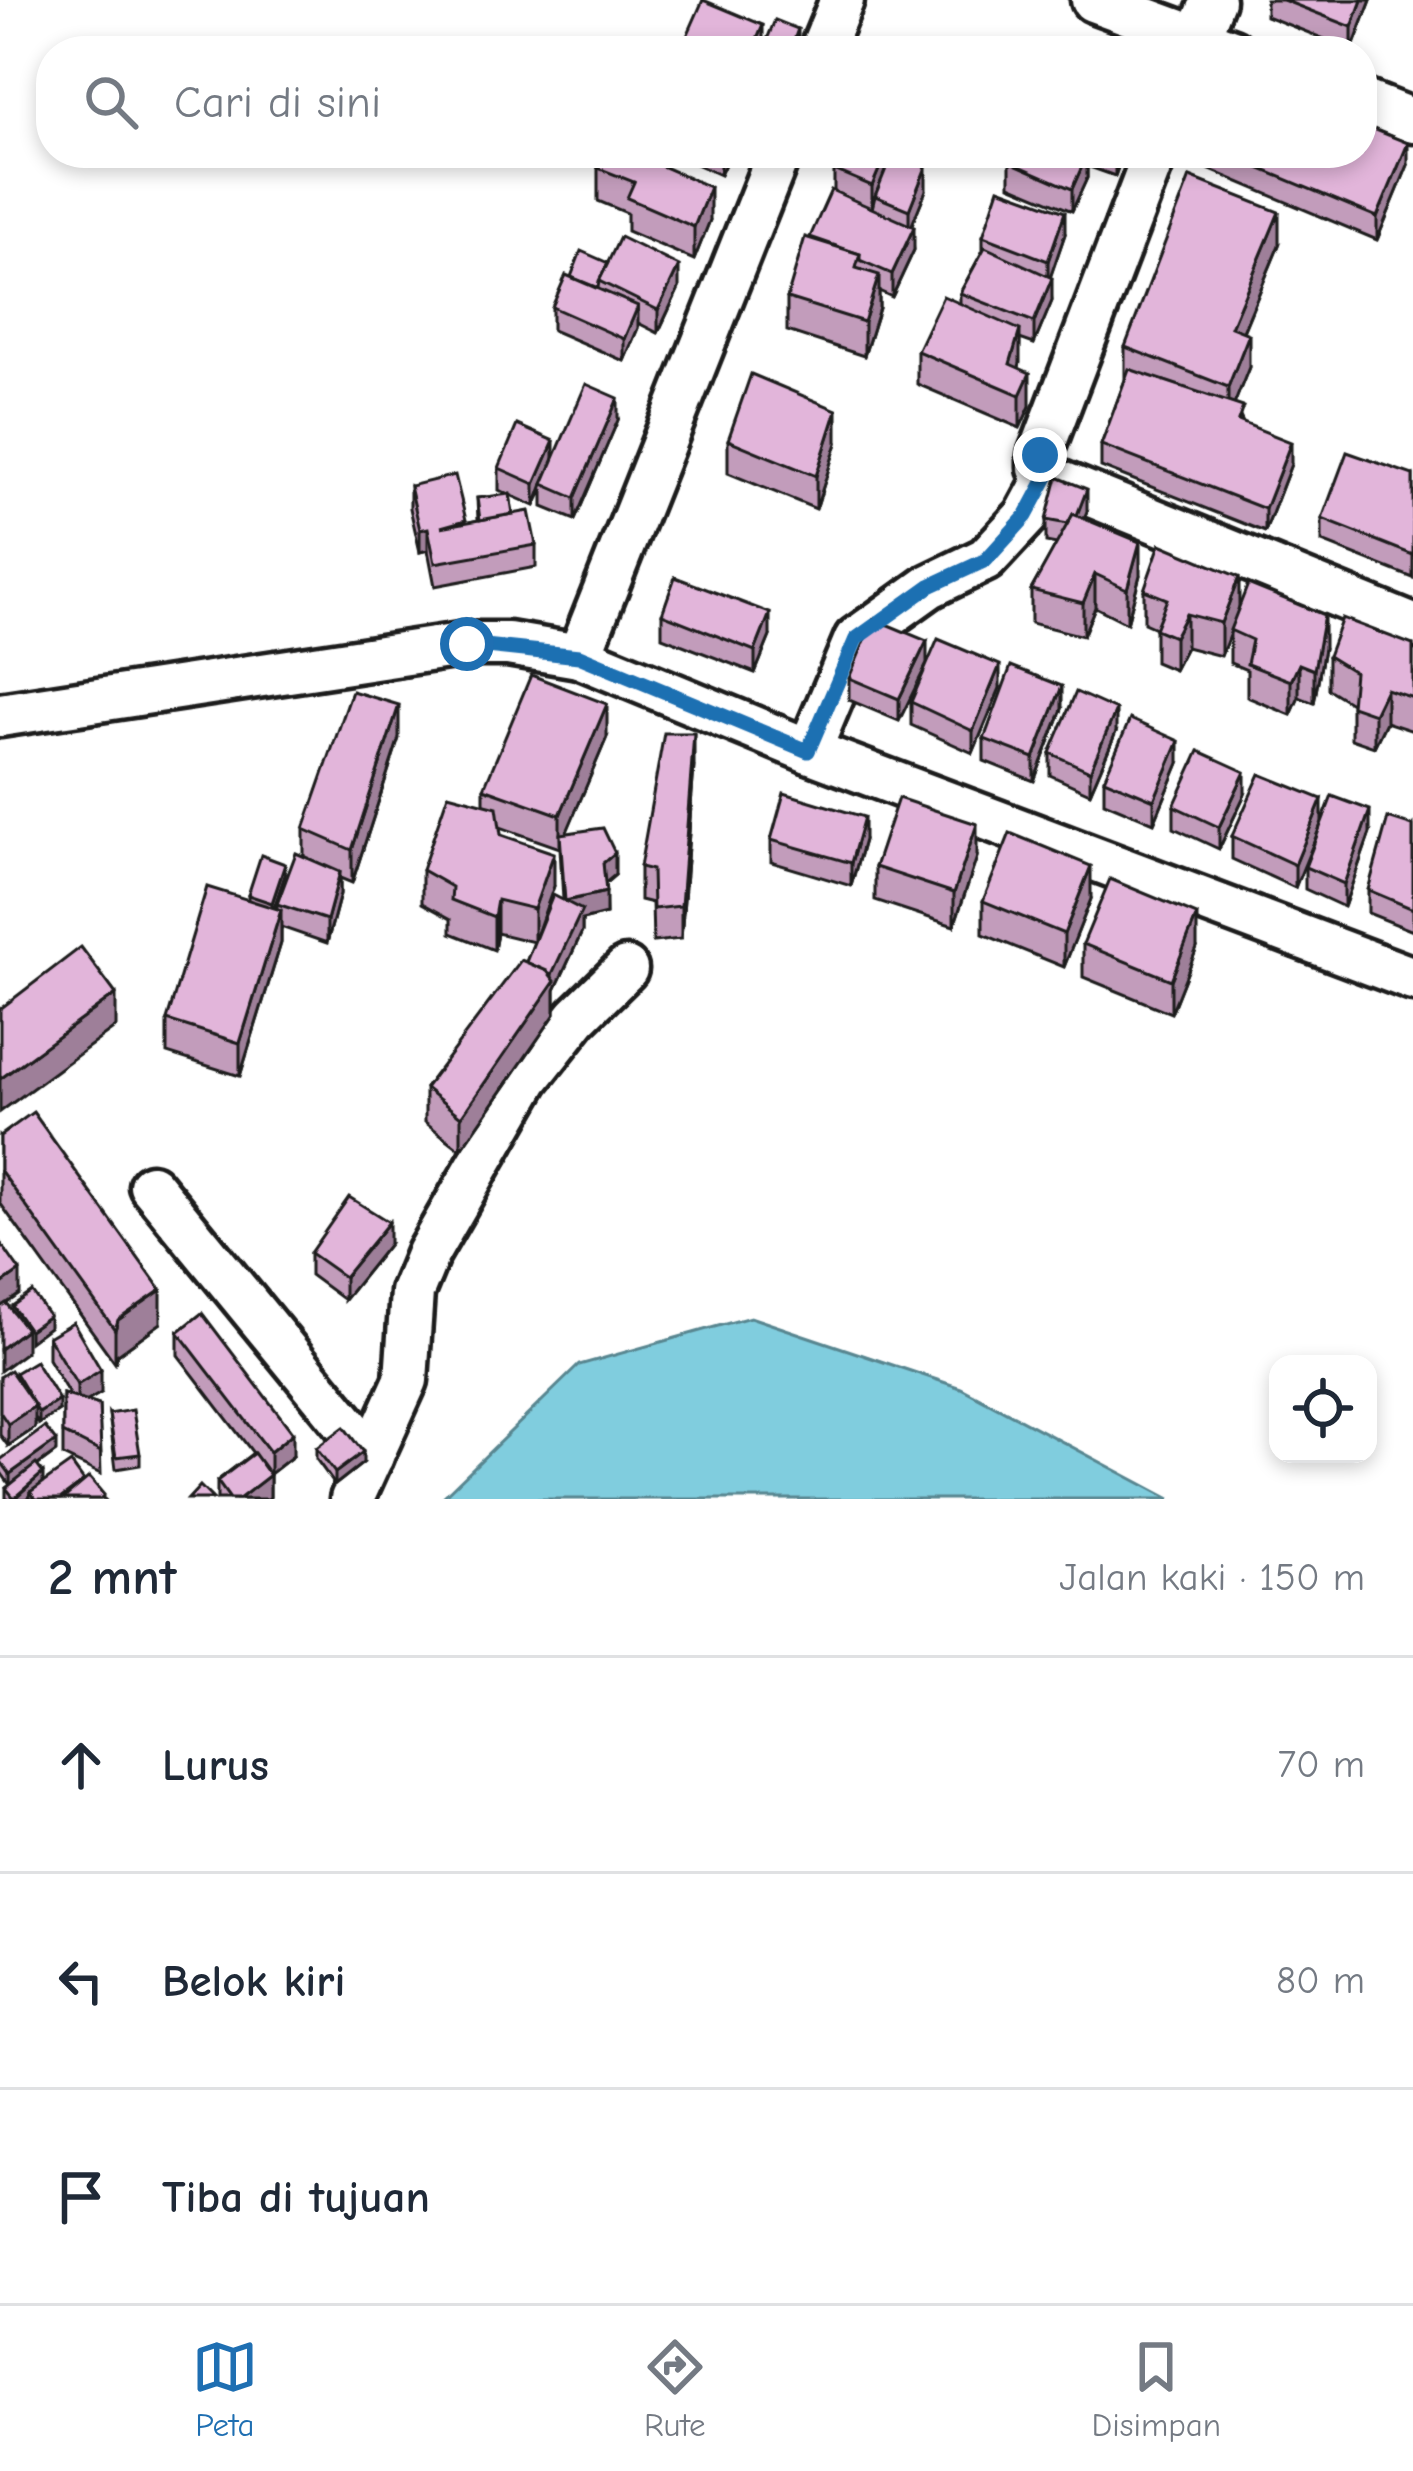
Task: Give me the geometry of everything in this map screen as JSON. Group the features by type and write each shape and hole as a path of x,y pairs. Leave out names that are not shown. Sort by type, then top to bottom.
{"street":[{"path":"827,36 842,0"},
{"path":"1093,0 1209,35"},
{"path":"1377,107 1413,121"},
{"path":"579,656 773,168"},
{"path":"808,751 856,639 930,586 986,560 1026,516 1047,477 1040,455 1149,168"},
{"path":"1047,477 1413,626"},
{"path":"0,715 467,644 579,656 808,751 1413,979"},
{"path":"352,1499 406,1380 412,1292 428,1253 528,1079 577,1017 626,969"},
{"path":"151,1186 372,1456"}],"water":[{"path":"750,1317 961,1388 1170,1499 441,1499 579,1365"}],"building":[{"path":"703,0 763,25 758,36 687,36"},
{"path":"1283,0 1362,0 1352,27"},
{"path":"775,20 798,29 795,36 768,36"},
{"path":"1377,130 1408,143 1377,217 1259,168 1377,168"},
{"path":"598,168 666,168 710,187 694,227 627,198 634,182"},
{"path":"835,168 880,168 872,186"},
{"path":"886,168 926,168 909,210 875,196"},
{"path":"1024,168 1081,168 1072,189"},
{"path":"1190,177 1279,212 1231,327 1249,334 1228,387 1125,347"},
{"path":"999,188 1065,212 1048,261 983,236"},
{"path":"831,190 914,227 892,274 860,260 860,254 810,237"},
{"path":"620,237 679,266 658,310 599,281"},
{"path":"805,237 860,254 856,268 879,275 864,322 787,298"},
{"path":"985,247 1052,278 1034,322 960,293"},
{"path":"581,251 608,263 598,288 571,277"},
{"path":"566,275 638,306 624,339 552,307"},
{"path":"943,296 1020,330 1010,364 1030,373 1020,395 917,351"},
{"path":"1129,369 1243,407 1238,421 1291,442 1265,509 1101,445"},
{"path":"751,374 837,410 816,476 728,440"},
{"path":"586,384 618,398 575,498 543,484"},
{"path":"517,425 554,441 535,484 499,468"},
{"path":"1347,452 1413,475 1413,555 1322,519"},
{"path":"455,475 466,520 441,527 529,511 536,545 435,563 428,528 420,530 410,486"},
{"path":"1057,477 1087,489 1077,515 1068,524 1046,520"},
{"path":"510,494 513,514 480,520 477,498"},
{"path":"1073,514 1140,542 1127,589 1095,574 1083,603 1031,590"},
{"path":"1160,544 1239,577 1221,623 1186,614 1174,637 1155,629 1167,599 1144,590"},
{"path":"675,577 770,613 755,651 662,614"},
{"path":"1248,584 1324,615 1314,670 1299,664 1291,681 1247,664 1252,640 1230,630"},
{"path":"1342,618 1413,645 1413,698 1386,689 1374,714 1351,706 1354,672 1328,656"},
{"path":"874,619 927,641 899,699 849,678"},
{"path":"938,639 1000,665 973,731 911,702"},
{"path":"1011,666 1062,686 1034,758 984,739"},
{"path":"531,675 607,704 560,815 484,788"},
{"path":"352,691 399,705 352,850 304,829"},
{"path":"1076,692 1116,710 1090,771 1050,753"},
{"path":"1130,719 1179,741 1154,800 1104,779"},
{"path":"664,733 694,733 681,906 653,909 652,870 640,867"},
{"path":"1199,751 1245,772 1219,827 1174,806"},
{"path":"1260,774 1322,799 1295,865 1232,836"},
{"path":"784,793 864,817 851,863 771,840"},
{"path":"448,794 497,807 501,835 554,853 534,909 497,900 494,917 451,900 452,887 422,870"},
{"path":"1332,796 1370,810 1344,884 1305,867"},
{"path":"898,798 977,824 954,893 875,867"},
{"path":"1388,818 1413,826 1413,909 1368,890"},
{"path":"603,828 615,853 603,863 606,892 565,901 560,834"},
{"path":"1010,833 1091,866 1064,934 983,901"},
{"path":"296,853 340,872 327,920 277,904"},
{"path":"261,855 285,864 272,903 248,895"},
{"path":"1110,879 1197,915 1171,980 1083,944"},
{"path":"207,887 281,910 240,1043 167,1020"},
{"path":"553,895 582,910 552,974 526,962"},
{"path":"81,947 116,994 0,1079 0,1009"},
{"path":"521,960 547,971 555,981 461,1117 425,1088"},
{"path":"33,1112 161,1290 118,1320 115,1330 0,1170 0,1136"},
{"path":"349,1197 389,1222 344,1277 310,1253"},
{"path":"0,1242 20,1271 0,1285"},
{"path":"32,1292 49,1316 29,1330 12,1306"},
{"path":"6,1303 26,1329 0,1349 0,1307"},
{"path":"202,1313 293,1433 270,1452 178,1332"},
{"path":"73,1322 101,1370 77,1385 48,1337"},
{"path":"35,1361 59,1400 39,1413 15,1373"},
{"path":"10,1370 35,1406 8,1424 0,1412 0,1377"},
{"path":"63,1394 99,1405 101,1452 63,1433"},
{"path":"133,1410 140,1454 116,1457 109,1414"},
{"path":"45,1427 56,1441 10,1474 0,1460"},
{"path":"344,1427 363,1452 335,1473 316,1448"},
{"path":"254,1453 270,1475 239,1499 230,1499 217,1481"},
{"path":"71,1463 84,1481 60,1499 36,1499 30,1492"},
{"path":"36,1464 43,1473 14,1498 6,1488"},
{"path":"89,1477 104,1495 100,1499 63,1499"},
{"path":"200,1486 213,1499 188,1499"}],"route":[{"path":"467,644 508,644 579,656 808,751 856,639 930,586 986,560 1004,544 1047,477 1040,468 1040,455"}]}
